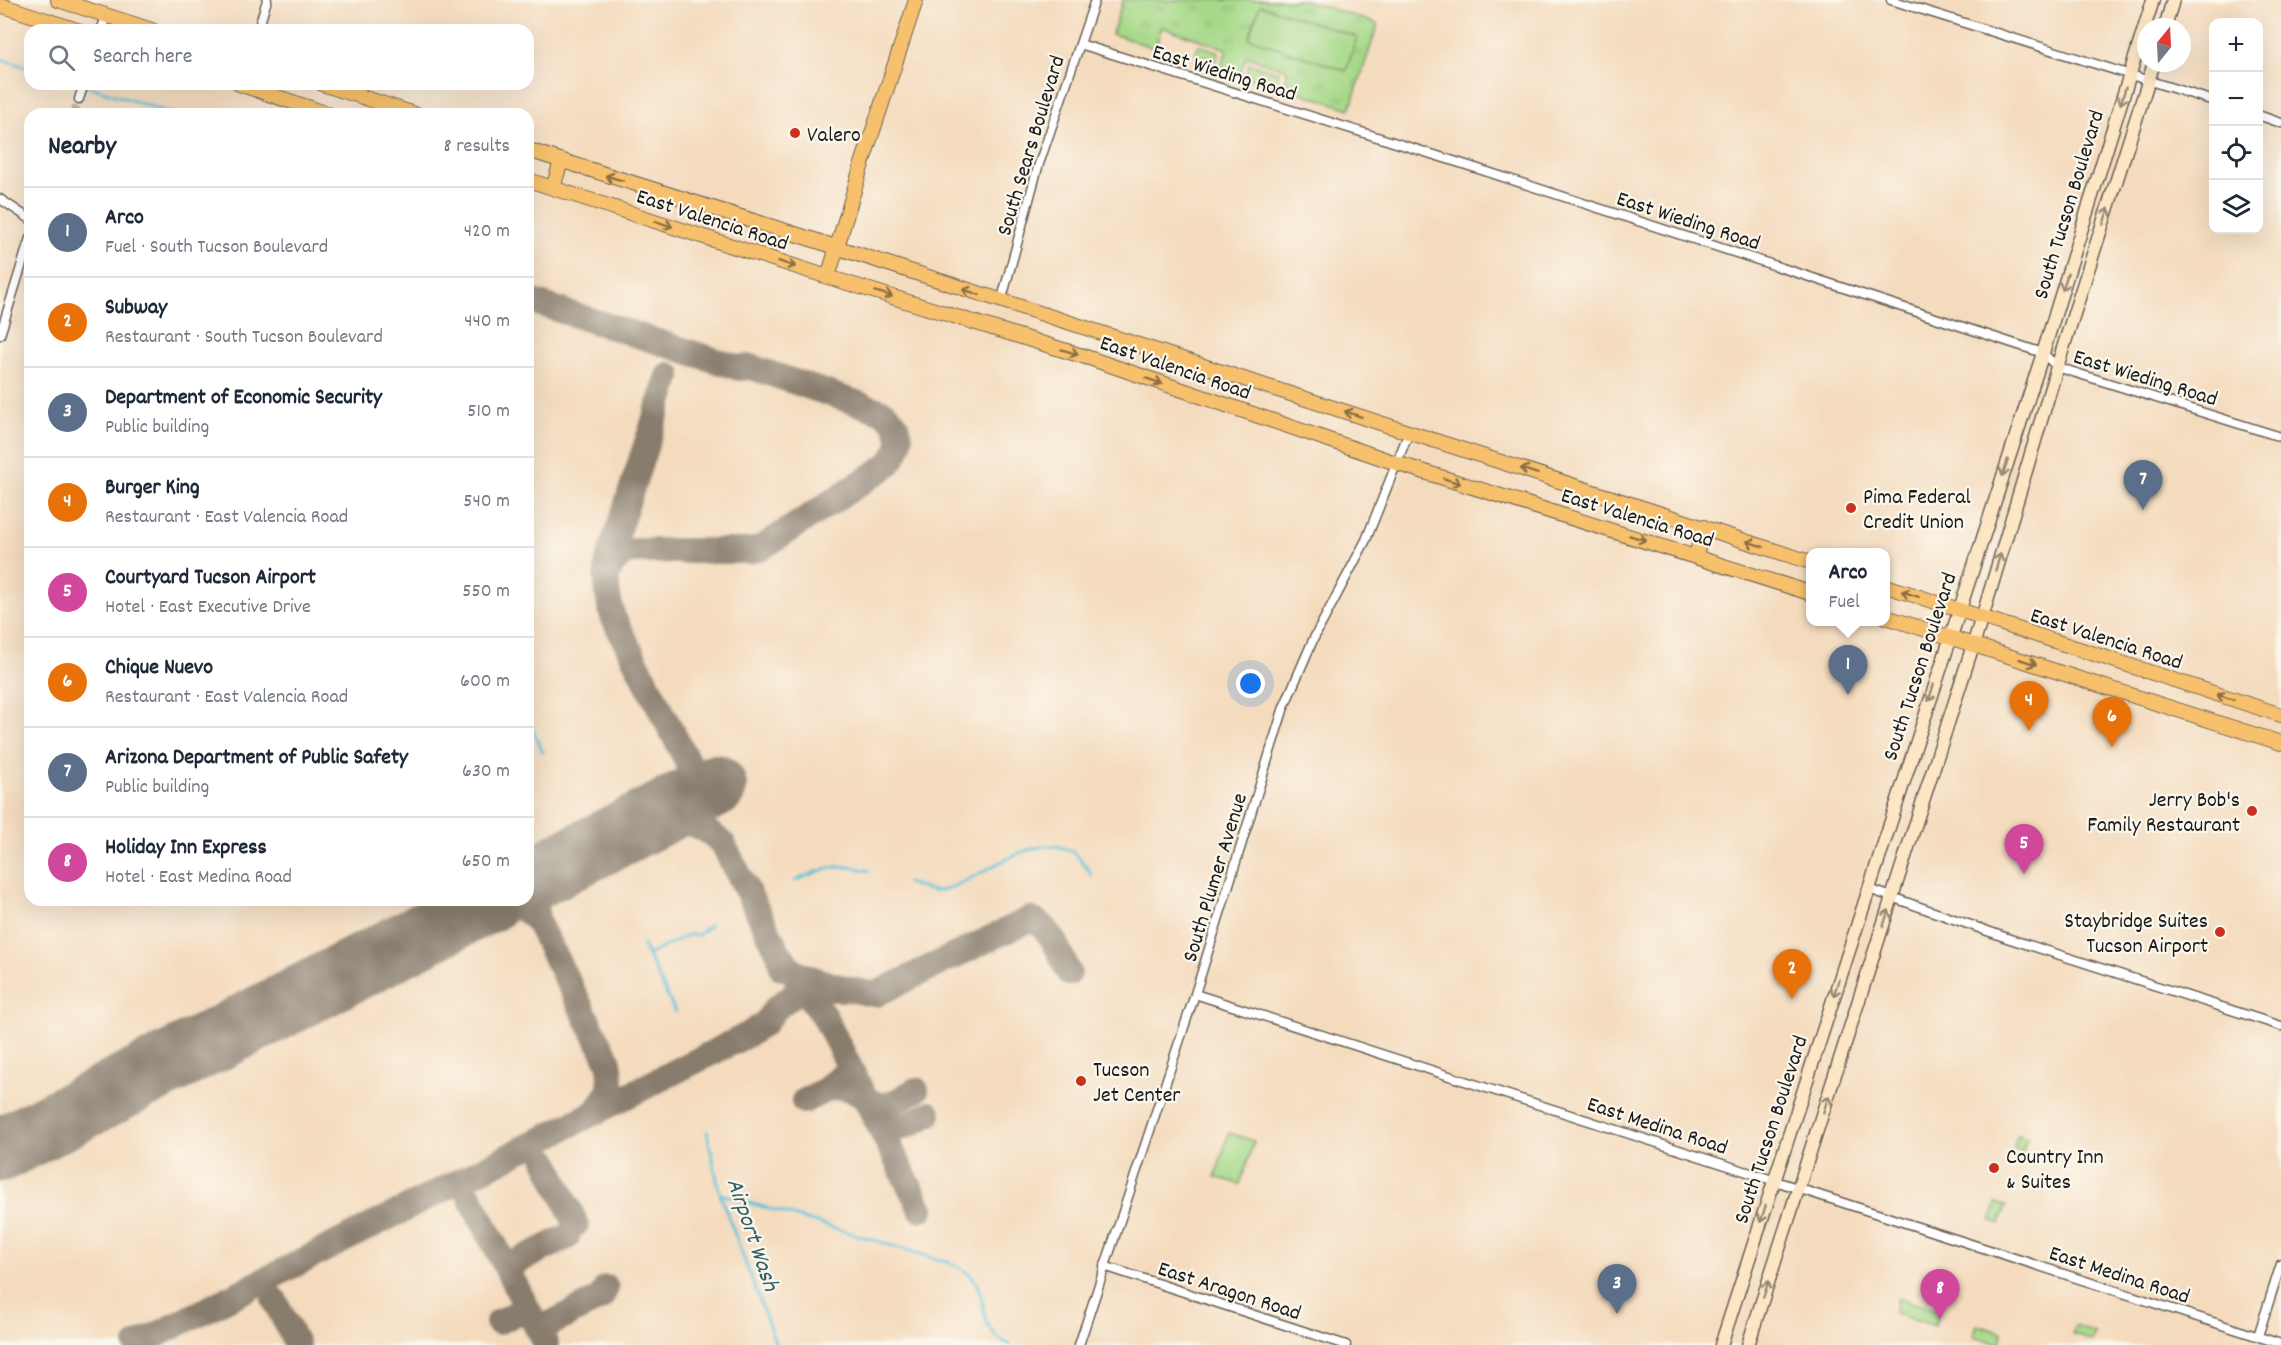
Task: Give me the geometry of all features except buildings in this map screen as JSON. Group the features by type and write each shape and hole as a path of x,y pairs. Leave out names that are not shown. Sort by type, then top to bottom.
{"main road":[{"path":"58,0 134,24"},
{"path":"828,277 916,0"},
{"name":"South Tucson Boulevard","path":"1721,1345 2043,353 2153,0"},
{"path":"2168,18 2173,0"},
{"path":"0,5 59,24"},
{"name":"South Tucson Boulevard","path":"1748,1345 1893,897 2057,367 2151,72"},
{"path":"257,90 310,108"},
{"path":"341,90 396,108"},
{"name":"East Valencia Road","path":"534,152 1806,561"},
{"path":"552,188 561,161"},
{"name":"East Valencia Road","path":"534,182 1089,358 1396,463 1696,555 1806,592"},
{"path":"1696,555 1704,527"},
{"name":"East Valencia Road","path":"1890,587 2281,715"},
{"path":"1890,618 2281,743"},
{"path":"2253,733 2261,708"}],"street":[{"path":"260,24 267,0"},
{"name":"South Sears Boulevard","path":"1001,302 1038,167 1095,0"},
{"path":"1891,0 2209,99"},
{"path":"104,24 107,15"},
{"name":"East Wieding Road","path":"1080,44 1460,163 2043,353 2057,367 2281,437"},
{"path":"79,99 82,90"},
{"path":"2263,116 2281,123"},
{"path":"0,199 24,215"},
{"path":"0,335 24,257"},
{"name":"South Plumer Avenue","path":"1078,1345 1195,994 1284,707 1312,640 1366,540 1409,432"},
{"path":"1869,889 2010,939 2281,1026"},
{"name":"East Medina Road","path":"1195,994 2281,1344"},
{"path":"2258,1336 2281,1264"},
{"name":"East Aragon Road","path":"1104,1266 1346,1345"}],"green space":[{"path":"1123,0 1305,0 1378,24 1350,109 1283,87 1288,70 1246,57 1239,76 1220,69 1227,49 1162,27 1155,48 1112,34"},
{"path":"1260,5 1357,37 1346,71 1249,38"},
{"path":"1199,45 1219,52 1216,61 1195,55"},
{"path":"1249,64 1279,72 1274,87 1245,77"},
{"path":"1229,1133 1254,1141 1240,1184 1215,1177"},
{"path":"2018,1135 2027,1138 2023,1152 2013,1149"},
{"path":"1996,1203 2006,1206 2000,1224 1991,1220"},
{"path":"1898,1298 1939,1311 1935,1326 1894,1313"},
{"path":"1977,1325 2003,1333 1999,1344 1973,1336"},
{"path":"2075,1326 2095,1333 2092,1341 2072,1334"}],"waterway":[{"path":"0,59 24,66"},
{"path":"100,90 155,108"},
{"path":"534,732 543,752"},
{"path":"907,883 933,891 941,891 956,886 1023,852 1040,847 1056,846 1074,853 1092,875"},
{"path":"795,881 831,868 848,867 869,871"},
{"path":"648,955 688,935 698,935 710,925"},
{"path":"643,945 675,1012"},
{"name":"Airport Wash","path":"707,1132 720,1194 776,1345"},
{"path":"720,1194 959,1267 971,1275 978,1287 984,1314 991,1330 1010,1345"}],"taxiway":[{"path":"534,302 739,368 751,367 883,412 895,424 900,437 897,451 888,465 761,548 749,551 630,551 615,561 606,577"},
{"path":"669,375 608,561 607,589 613,617 703,792"},
{"path":"655,816 692,824 707,831 723,844 779,953 782,968"},
{"path":"538,922 537,894 551,869"},
{"path":"450,920 464,906"},
{"path":"516,906 538,922"},
{"path":"529,906 609,1062 611,1077 609,1090 594,1113"},
{"path":"779,953 797,972 845,988 876,994 1030,919 1038,923 1049,934 1069,973"},
{"path":"797,981 824,1016 921,1209"},
{"path":"137,1345 749,1034 765,1023 775,1009 794,994 815,989 848,989"},
{"path":"804,1101 827,1089 838,1078"},
{"path":"827,1089 838,1087 847,1089 882,1105 893,1103 916,1090"},
{"path":"877,1120 889,1128 896,1128 909,1125 929,1114"},
{"path":"546,1160 576,1224"},
{"path":"470,1197 546,1345"},
{"path":"506,1267 567,1237"},
{"path":"538,1330 601,1298 606,1288"},
{"path":"274,1299 297,1345"},
{"path":"498,1322 527,1308"}],"runway":[{"path":"534,878 715,786"},
{"path":"0,1150 478,906"}],"tunnel":[{"path":"76,108 79,99"}],"place":[{"name":"Valero","path":"795,133"},
{"name":"Pima Federal Credit Union","path":"1851,508"},
{"name":"Arizona Department of Public Safety","path":"2143,510"},
{"name":"Arco","path":"1848,695"},
{"name":"Burger King","path":"2029,731"},
{"name":"Chique Nuevo","path":"2112,747"},
{"name":"Jerry Bob's Family Restaurant","path":"2252,811"},
{"name":"Courtyard Tucson Airport","path":"2024,874"},
{"name":"Staybridge Suites Tucson Airport","path":"2220,932"},
{"name":"Subway","path":"1792,999"},
{"name":"Tucson Jet Center","path":"1081,1081"},
{"name":"Country Inn & Suites","path":"1994,1168"},
{"name":"Department of Economic Security","path":"1617,1314"},
{"name":"Holiday Inn Express","path":"1940,1319"}]}
